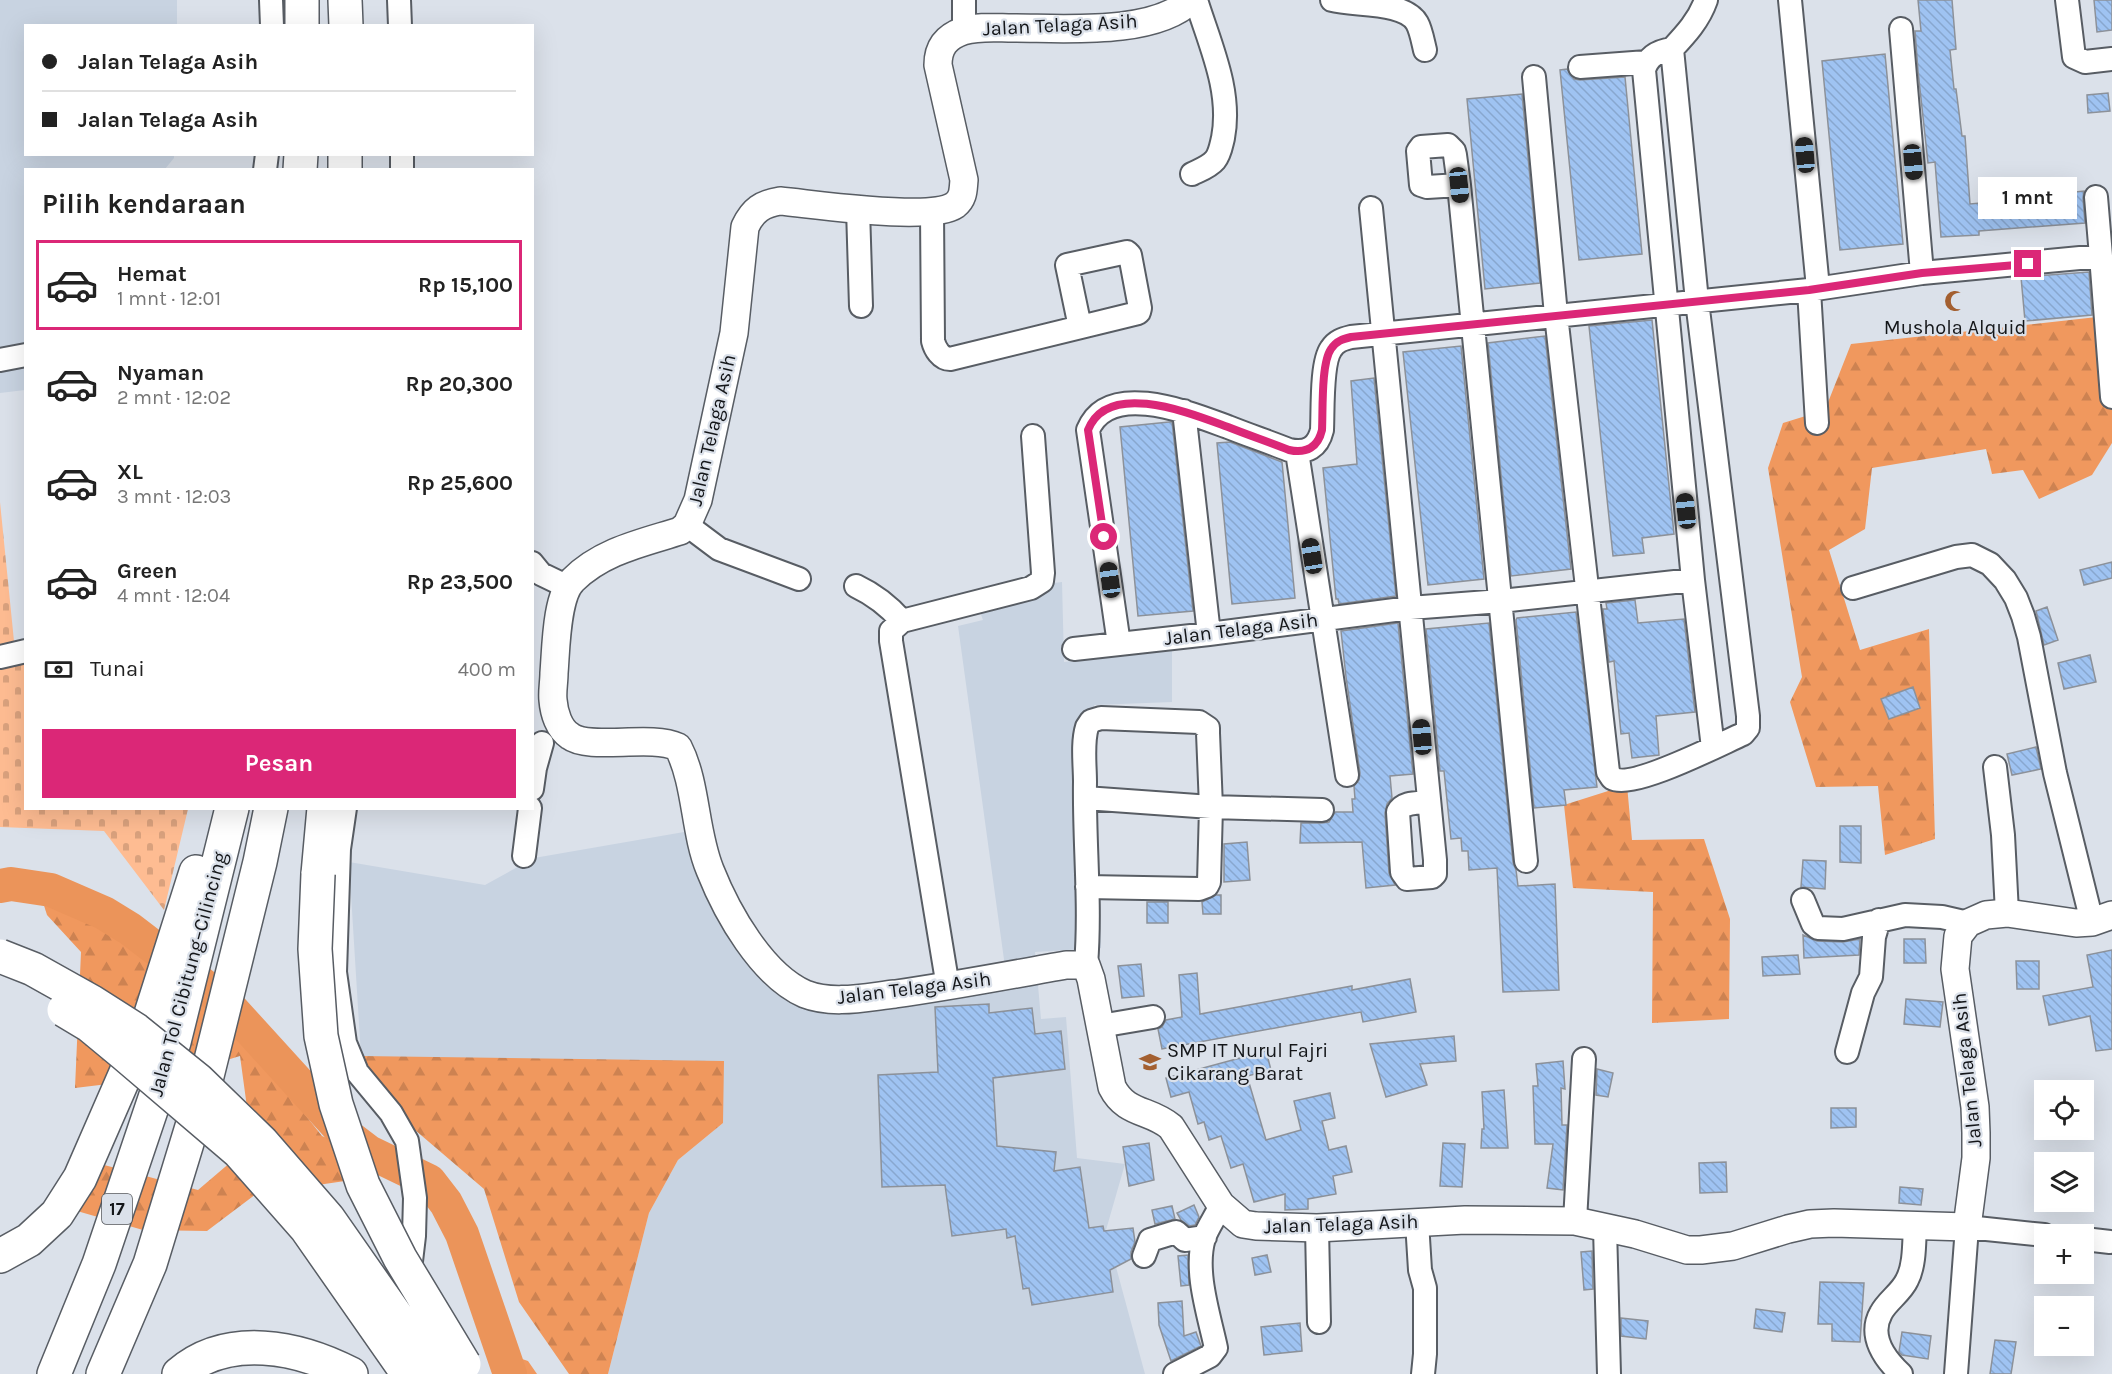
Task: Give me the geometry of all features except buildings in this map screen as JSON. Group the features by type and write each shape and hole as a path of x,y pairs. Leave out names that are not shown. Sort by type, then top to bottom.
{"highway":[{"path":"302,0 302,24"},
{"path":"345,0 346,24"},
{"name":"Jalan Tol Cibitung–Cilincing","path":"103,1374 150,1264 205,1084 260,862 271,810"},
{"path":"324,810 315,949 320,1026 336,1104 363,1185 457,1371"},
{"path":"0,1256 29,1240 57,1214 89,1158 149,1020 222,817"},
{"name":"Jalan Tol Cibitung–Cilincing","path":"54,1374 99,1264 174,1042 222,817"},
{"path":"0,956 33,969 92,1002 136,1030 198,1080 262,1142 457,1371"},
{"path":"0,977 37,994 89,1025 238,1152 306,1228 408,1374"},
{"path":"179,1374 213,1355 245,1348 265,1348 301,1353 351,1374"}],"street":[{"path":"271,0 272,24"},
{"path":"399,0 400,24"},
{"path":"964,0 964,30"},
{"name":"Jalan Telaga Asih","path":"1191,0 1182,9 1156,20 1117,26 986,28 964,30 951,36 942,44 938,53 938,65 964,180 962,197 956,204 944,210 932,212 858,209 780,201 757,208 749,217 745,227 734,333 698,500 687,525 680,531 613,552 594,562 570,582 558,620 553,700 561,729 572,738 600,742 660,742 678,747 686,766 704,856 717,889 741,930 766,964 788,984 807,994 832,1000 861,998 948,987 1066,965 1086,964 1112,1087 1116,1096 1132,1109 1164,1121 1171,1127 1221,1205 1244,1224 1277,1228 1317,1228 1466,1220 1575,1221 1635,1234 1687,1250 1733,1246 1810,1224 1967,1227 1976,1158 1976,1133 1955,960 1958,936 1968,923"},
{"path":"1192,174 1216,159 1221,148 1226,121 1222,86 1196,0"},
{"path":"1332,0 1402,10 1413,17 1418,24 1425,50"},
{"path":"1706,0 1699,17 1672,49 1660,50 1647,62 1644,70 1693,580 1713,748"},
{"path":"1790,0 1814,289 1817,423"},
{"path":"2067,0 2074,57 2085,62 2112,59"},
{"path":"1901,29 1922,273"},
{"path":"1534,77 1557,315 1608,772 1612,778 1621,780 1665,769 1743,734 1748,728 1697,301 1672,49"},
{"path":"1580,68 1647,62"},
{"path":"1459,185 1526,861"},
{"path":"2096,197 2112,397"},
{"path":"1371,208 1428,802"},
{"path":"858,209 861,306"},
{"path":"932,212 933,341 936,350 944,358 950,359 1080,327"},
{"path":"1119,644 1088,430 1097,415 1118,406 1151,404 1184,411 1297,452 1309,450 1320,440 1325,360 1331,347 1351,337 1814,289 1922,273 2101,256"},
{"path":"0,360 24,355"},
{"path":"1184,411 1209,634"},
{"path":"948,987 891,631 902,621 1031,588 1042,581 1033,436"},
{"path":"1297,452 1347,776"},
{"path":"687,525 719,549 799,579"},
{"path":"1803,900 1813,924 1818,928 1843,929 1898,915 1917,915 1968,923 1986,915 2007,913 2076,923 2102,919 2055,773 2029,636 2016,598 2006,580 1990,564 1972,555 1956,557 1853,588"},
{"path":"534,565 541,574 568,587"},
{"name":"Jalan Telaga Asih","path":"1074,649 1410,608 1500,601 1693,580"},
{"path":"856,586 874,594 902,621"},
{"path":"0,657 24,651"},
{"path":"1086,964 1089,925 1087,887 1085,798 1085,731 1091,721 1101,718 1199,722 1208,728 1210,807 1209,882 1207,886 1199,889 1087,887"},
{"path":"534,775 537,742 572,738"},
{"path":"1995,767 2003,835 2007,913"},
{"path":"1085,798 1210,807 1322,810"},
{"path":"345,810 339,849 335,972 345,1043 357,1072 391,1113 407,1141 415,1198 414,1236 407,1290 397,1338 385,1374"},
{"path":"524,856 530,810"},
{"path":"1847,1052 1863,993 1871,977 1874,938 1879,920"},
{"path":"1100,1026 1153,1017"},
{"path":"1575,1221 1584,1059"},
{"path":"1175,1374 1210,1356 1216,1348 1208,1314 1201,1253 1205,1237 1221,1205"},
{"path":"1417,1222 1420,1270 1425,1288 1423,1374"},
{"path":"1901,1374 1884,1355 1877,1342 1876,1326 1881,1313 1906,1282 1910,1273 1915,1225"},
{"path":"1956,1374 1967,1227 2034,1234"},
{"path":"1317,1228 1319,1322"},
{"path":"1605,1228 1609,1374"},
{"path":"1144,1256 1150,1240 1161,1235 1176,1232 1185,1240 1205,1237"},
{"path":"2094,1240 2110,1242"}],"shaded area":[{"path":"0,0 177,0 177,24 24,24 24,156 174,156 174,158 166,168 24,168 24,390 0,393"},
{"path":"1062,582 1064,662 1172,651 1172,702 1094,705 1101,948 1035,952 1041,1019 1066,1017 1077,1158 1125,1164 1106,1230 1145,1374 608,1374 649,1213 678,1160 723,1123 361,1056 349,862 485,885 534,858 684,832 699,876 781,986 822,998 1006,974 958,626 983,620 973,593"}],"green space":[{"path":"2097,317 2112,373 2112,443 2092,475 2039,499 2023,470 1992,474 1986,449 1872,468 1865,529 1829,550 1860,650 1929,629 1935,839 1885,855 1878,786 1816,787 1790,702 1802,677 1768,468 1783,423 1825,410 1851,344"},
{"path":"0,502 15,651 24,649 24,810 188,810 164,910 104,831 0,827"},
{"path":"1627,785 1632,840 1704,839 1730,919 1729,1019 1652,1023 1653,892 1573,888 1564,805"},
{"path":"36,880 120,916 189,969 322,1136 394,1166 345,1181 256,1194 207,1231 143,1230 77,1211 78,1158 198,1190 252,1144 240,1056 174,1076 75,1088 81,952 47,915"},
{"path":"361,1056 724,1061 723,1123 678,1160 649,1213 608,1374 569,1374 519,1302 484,1189 415,1130"},
{"path":"496,1350 528,1361 537,1374 507,1374"}],"waterway":[{"path":"0,886 11,884 51,890 104,913 130,929 224,1001 344,1133 369,1152 429,1181 446,1203 462,1234 510,1374"}],"place":[{"name":"Mushola Alquid","path":"1955,301"},
{"name":"SMP IT Nurul Fajri Cikarang Barat","path":"1150,1062"}],"route":[{"path":"1104,537 1088,430 1091,422 1106,409 1137,404 1170,407 1297,452 1309,450 1320,440 1325,360 1331,347 1351,337 1809,290 1922,273 2028,264"}]}
